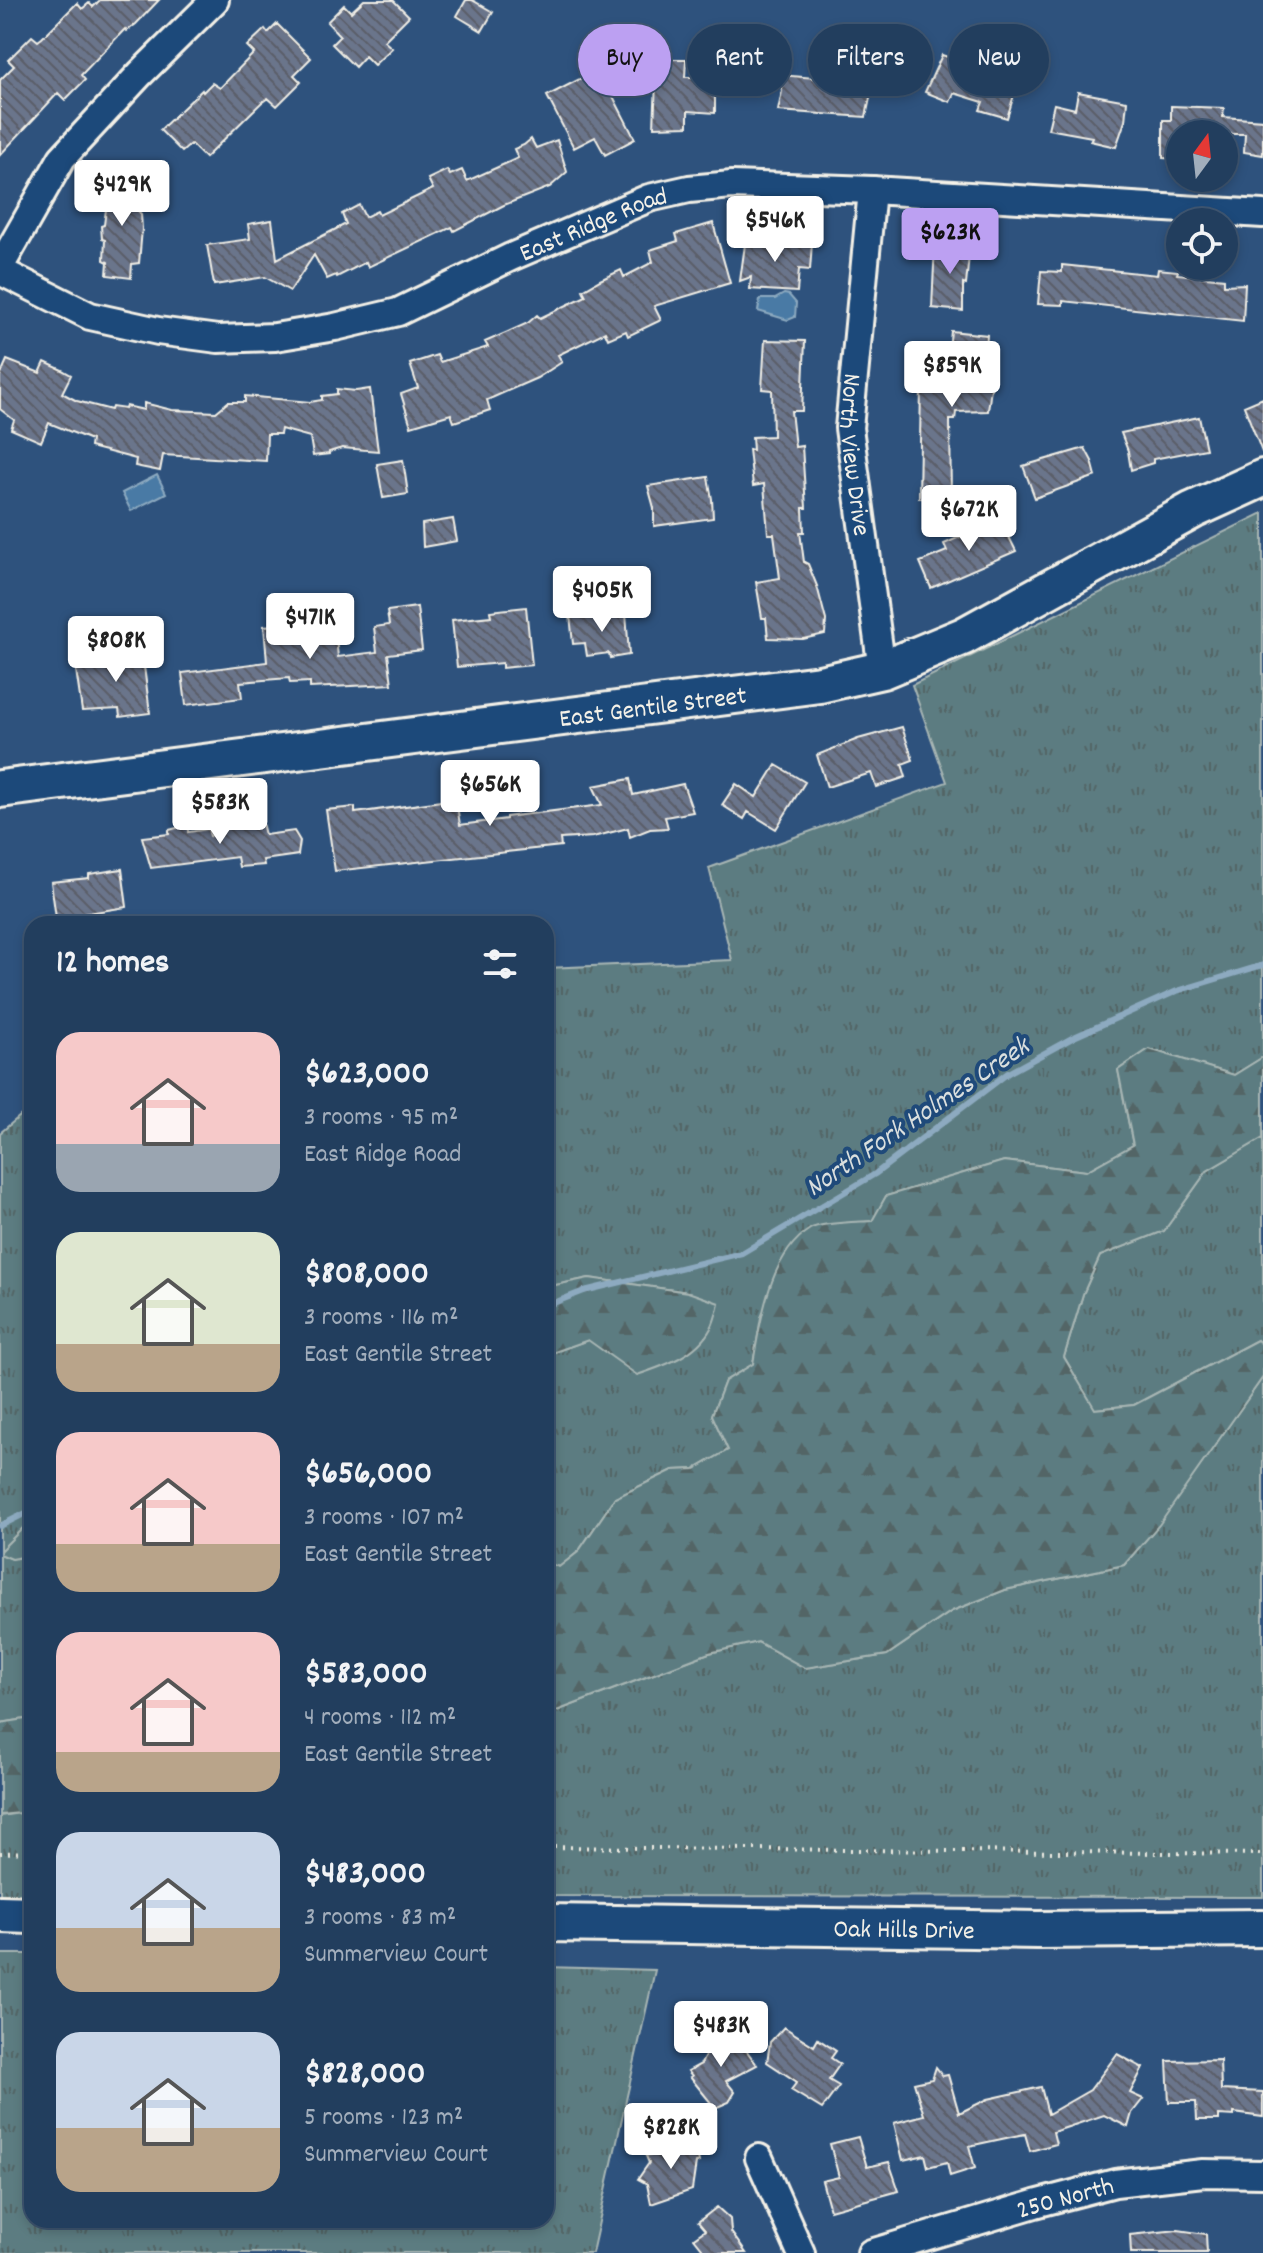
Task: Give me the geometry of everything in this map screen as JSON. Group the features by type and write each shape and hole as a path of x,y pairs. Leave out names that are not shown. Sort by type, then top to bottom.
{"street":[{"path":"0,269 62,158 140,74 215,0"},
{"name":"East Ridge Road","path":"0,269 90,316 158,331 218,339 275,337 398,312 511,257 649,198 689,189 732,185 872,190 1263,214"},
{"name":"North View Drive","path":"872,190 849,428 882,670"},
{"name":"East Gentile Street","path":"0,789 820,684 882,670 964,636 1193,510 1263,478"},
{"path":"0,1914 24,1915"},
{"name":"Oak Hills Drive","path":"554,1923 1037,1930 1263,1928"},
{"path":"759,2158 801,2253"},
{"name":"250 North","path":"871,2253 1115,2183 1203,2173 1263,2174"}],"path":[{"path":"554,1847 1263,1854"},
{"path":"0,1853 24,1852"}],"green space":[{"path":"1263,513 1263,1057 1234,1075 1149,1049 1118,1070 1133,1145 1086,1171 1004,1161 886,1196 873,1221 812,1228 761,1317 753,1364 725,1381 712,1415 728,1450 695,1469 673,1470 615,1498 578,1552 559,1567 554,1565 554,1352 588,1340 688,1292 589,1278 554,1285 554,968 732,960 709,868 947,782 912,685"},
{"path":"1149,1049 1234,1075 1263,1057 1263,1138 1207,1171 1164,1231 1100,1256 1083,1294 1064,1357 1095,1409 1134,1405 1257,1340 1263,1345 1263,1377 1159,1525 1124,1565 1005,1590 952,1611 887,1655 805,1668 758,1642 709,1653 554,1712 554,1565 559,1567 578,1552 615,1498 673,1470 695,1469 728,1450 712,1415 725,1381 753,1364 769,1290 776,1271 796,1240 815,1227 872,1221 886,1196 1004,1161 1086,1171 1133,1145 1118,1070"},
{"path":"24,1113 24,1527 0,1551 0,1133"},
{"path":"1263,1138 1263,1345 1257,1340 1134,1405 1094,1409 1064,1357 1083,1294 1100,1256 1164,1231 1207,1171"},
{"path":"589,1278 688,1292 719,1303 712,1325 697,1345 669,1363 637,1375 588,1340 554,1352 554,1285"},
{"path":"1263,1377 1263,1897 554,1896 554,1712 709,1653 758,1642 805,1668 887,1655 952,1611 1005,1590 1124,1565 1159,1524"},
{"path":"24,1527 24,1557 12,1559 0,1554"},
{"path":"0,1554 12,1559 24,1557 24,1719 0,1723"},
{"path":"24,1719 24,1804 20,1813 0,1815 0,1723"},
{"path":"24,1803 24,1895 0,1894 0,1816 20,1813"},
{"path":"0,1954 24,1954 24,2228 554,2228 554,1967 655,1970 592,2253 0,2253"}],"water":[{"path":"784,294 796,303 795,317 788,320 758,311 760,299 775,299"},
{"path":"157,475 166,493 131,511 122,493"}],"building":[{"path":"100,0 159,0 136,24 127,31 125,29 81,75 85,80 65,100 58,93 0,155 0,80 14,66 8,60 32,36 38,41 42,38 77,3 82,9 89,3 93,7"},
{"path":"364,0 393,0 409,16 384,41 392,48 374,65 365,56 355,67 332,44 340,36 327,22 344,5 351,12"},
{"path":"466,0 472,0 493,12 482,31 457,16"},
{"path":"277,24 311,58 294,75 301,82 277,106 268,98 261,103 205,158 191,144 182,152 160,130 212,83 220,88 254,53 247,46 265,29 268,33"},
{"path":"942,55 949,58 949,96 953,96 950,102 933,95 933,75"},
{"path":"671,59 686,59 687,96 715,96 715,113 688,111 688,126 654,127 655,96 671,96"},
{"path":"792,76 808,77 808,96 870,96 866,117 778,111 781,96 792,96"},
{"path":"578,80 578,96 613,96 635,139 605,155 595,137 574,148 547,96"},
{"path":"1078,92 1127,101 1125,121 1116,147 1090,141 1092,137 1048,129 1054,104 1075,109"},
{"path":"964,96 1014,96 1007,118 980,110 983,102"},
{"path":"1171,106 1224,108 1223,117 1263,120 1263,155 1244,152 1245,134 1238,134 1238,120 1171,120"},
{"path":"1163,120 1166,120 1166,158 1163,158"},
{"path":"531,139 536,148 557,140 567,172 550,187 504,205 454,231 452,227 368,267 366,262 337,277 327,279 314,255 290,291 265,277 214,285 207,245 250,239 248,224 272,220 277,259 346,224 342,214 359,205 365,217 377,211 379,215 433,189 428,179 447,170 450,175 462,170 467,181 518,158 514,149"},
{"path":"128,177 144,194 132,204 141,214 142,229 139,263 132,264 131,278 107,275 108,262 104,260 105,240 102,239 101,226 104,225 106,209 98,200 117,182 120,184"},
{"path":"713,223 730,283 654,306 661,320 628,336 626,331 608,339 605,332 558,355 562,362 537,378 487,400 490,410 454,422 451,414 411,426 401,394 418,388 410,364 437,355 440,362 488,347 485,342 528,323 537,315 540,318 586,296 583,290 600,280 621,270 624,277 653,262 650,250 678,241 676,234"},
{"path":"746,237 812,243 810,270 799,269 797,292 750,289 751,277 740,281"},
{"path":"935,244 970,246 966,285 963,284 963,311 932,308"},
{"path":"1062,265 1157,275 1158,269 1166,270 1166,280 1224,280 1224,285 1245,284 1243,321 1063,301 1063,305 1038,304 1041,271 1062,272"},
{"path":"951,331 987,335 986,349 994,366 988,411 956,412 955,420 950,420 951,498 919,498 921,386 945,388"},
{"path":"765,340 805,341 802,411 791,411 795,447 802,446 806,508 803,508 804,532 800,532 804,562 808,564 817,586 826,620 825,634 803,639 768,638 756,582 780,578 774,534 768,534 764,484 753,486 749,449 753,450 752,437 773,436 772,390 762,389"},
{"path":"7,360 40,373 45,362 62,370 71,375 62,393 77,401 111,410 112,407 125,409 126,406 144,410 144,403 172,410 216,412 228,402 245,402 245,396 310,402 337,394 337,389 370,389 378,451 342,448 313,456 310,437 281,429 280,434 267,434 266,461 163,455 160,471 135,466 136,459 90,447 91,440 49,423 41,442 11,429 14,420 0,409 0,376"},
{"path":"1263,398 1263,452 1262,452 1244,406"},
{"path":"1199,417 1206,449 1153,459 1153,463 1131,470 1121,433"},
{"path":"1085,448 1096,476 1035,498 1023,466"},
{"path":"403,460 408,494 383,498 377,464"},
{"path":"708,477 713,518 654,526 654,508 648,486"},
{"path":"453,519 457,541 423,547 422,524"},
{"path":"1000,519 1016,551 931,588 920,562 947,551 944,544"},
{"path":"417,607 422,650 388,654 392,684 310,688 310,682 290,683 289,678 240,682 242,698 186,705 182,673 267,662 264,626 285,624 286,632 314,630 315,641 336,639 338,657 377,652 374,627 389,625 387,611"},
{"path":"526,607 532,665 502,668 502,663 457,667 452,620 491,616 490,611"},
{"path":"626,612 629,655 610,658 609,653 587,656 585,643 573,644 570,615 588,613 589,617"},
{"path":"141,643 150,713 120,717 119,709 82,711 76,670 113,665 111,647"},
{"path":"902,727 913,760 902,764 906,777 876,787 871,773 827,787 817,755"},
{"path":"776,765 805,782 776,829 748,812 744,819 722,805 736,784 756,797"},
{"path":"630,779 633,795 683,784 693,812 665,817 668,828 650,829 630,837 628,828 593,837 560,839 561,846 335,871 326,810 355,807 355,813 456,799 460,825 602,805 593,786"},
{"path":"248,819 262,823 265,835 294,831 300,841 298,855 263,860 264,865 239,867 237,857 151,868 142,837 169,834 169,830 188,825 188,832 208,829 210,836"},
{"path":"122,869 127,907 56,916 51,882 89,878 89,874"},
{"path":"784,2027 814,2046 818,2039 836,2051 831,2058 840,2064 829,2080 839,2086 822,2109 791,2090 797,2082 767,2062 770,2042"},
{"path":"733,2032 757,2065 726,2081 735,2092 729,2102 715,2108 688,2071 701,2064 712,2042 721,2036 724,2040"},
{"path":"1117,2054 1143,2068 1130,2093 1143,2099 1132,2113 1128,2127 1104,2115 1053,2132 1056,2144 1030,2151 1025,2134 969,2146 975,2168 950,2176 947,2162 928,2167 925,2155 903,2160 894,2123 924,2115 914,2083 932,2079 936,2067 943,2076 948,2075 959,2113 988,2099 1041,2087 1048,2114 1090,2090"},
{"path":"1220,2060 1221,2090 1263,2092 1263,2117 1234,2113 1234,2116 1219,2115 1219,2120 1197,2120 1196,2102 1169,2102 1167,2061"},
{"path":"858,2137 867,2167 889,2162 899,2191 830,2210 822,2181 839,2177 830,2144"},
{"path":"694,2138 699,2162 696,2163 692,2190 651,2204 647,2184 638,2179 649,2163 646,2156"},
{"path":"717,2207 730,2219 731,2232 746,2253 706,2253 694,2238 705,2230 698,2222"},
{"path":"1178,2230 1206,2234 1207,2253 1131,2253 1130,2235"}],"waterway":[{"name":"North Fork Holmes Creek","path":"554,1303 584,1291 742,1253 875,1174 1008,1073 1074,1037 1177,991 1263,965"},
{"name":"North Fork Holmes Creek","path":"0,1526 24,1514"}]}
